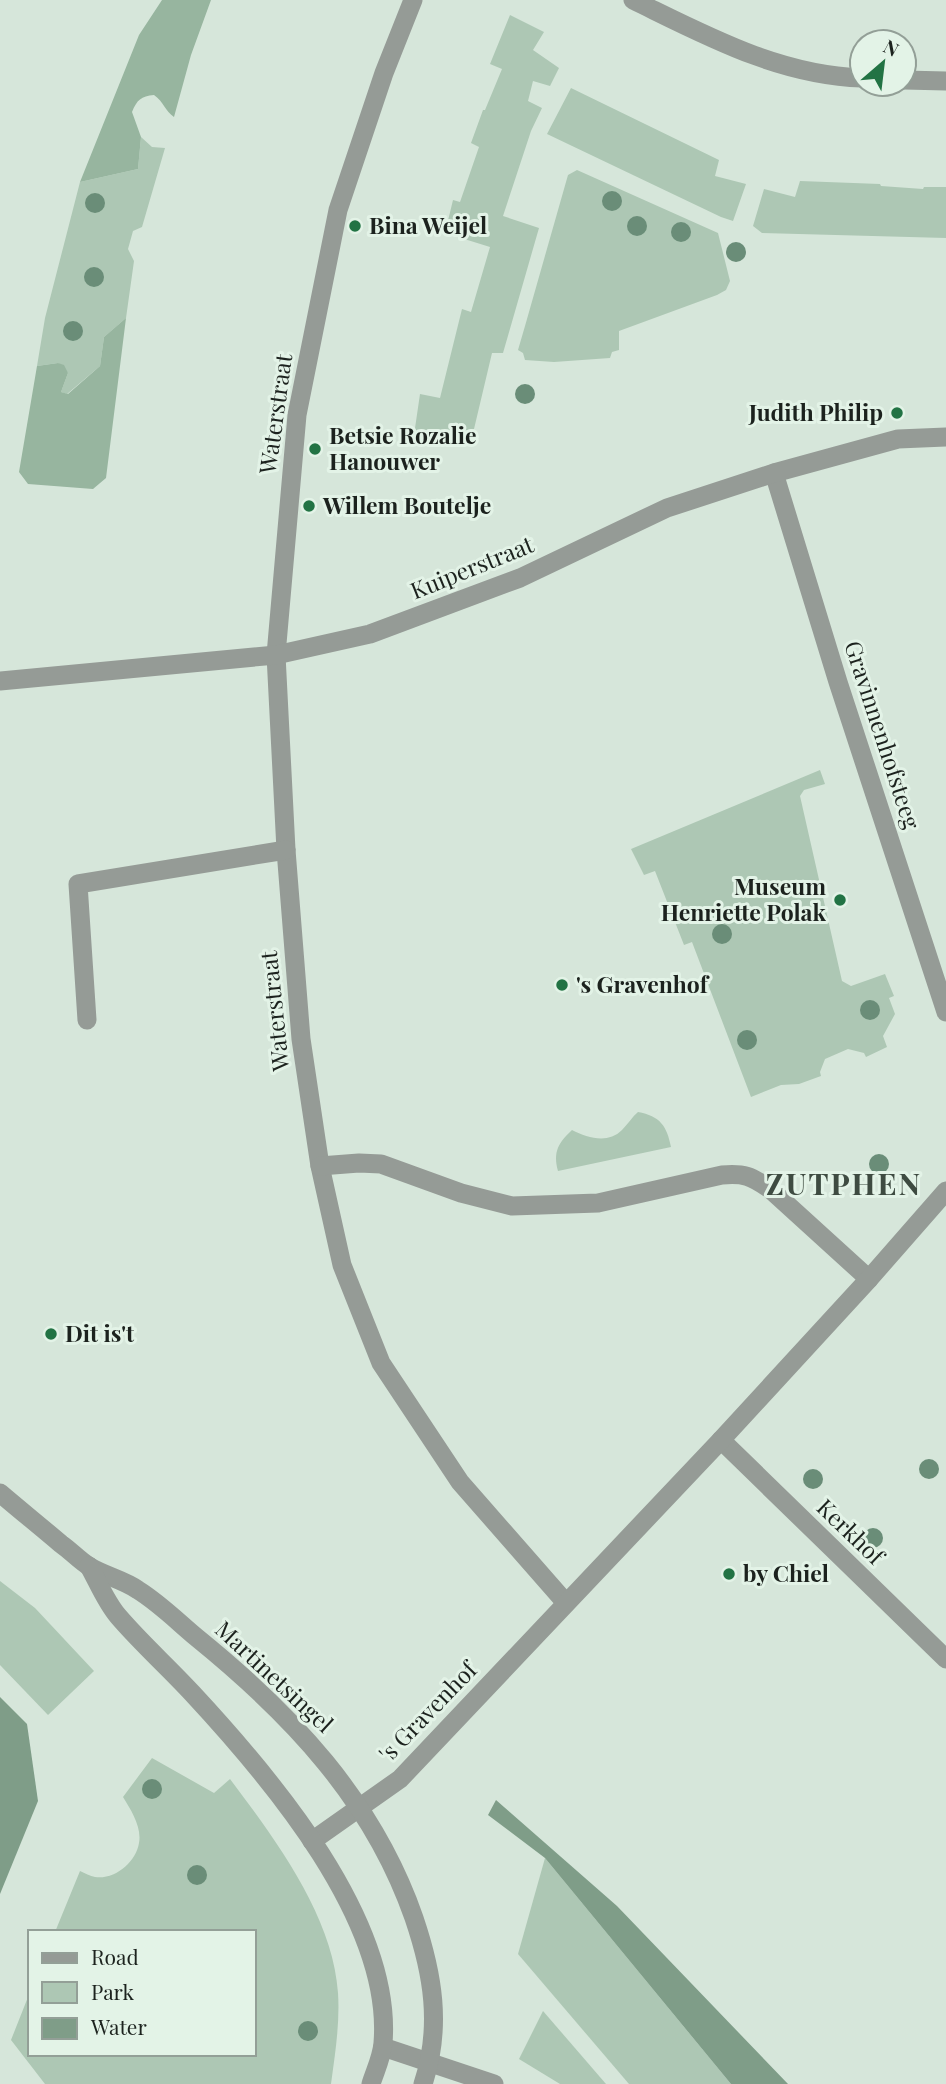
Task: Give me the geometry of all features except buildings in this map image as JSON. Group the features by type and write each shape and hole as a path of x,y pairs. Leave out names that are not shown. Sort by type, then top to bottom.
{"street":[{"name":"Waterstraat","path":"320,1166 301,1039 286,850 276,654 297,415 338,210 384,73 413,0"},
{"path":"633,0 736,50 788,68 848,78"},
{"path":"918,80 946,81"},
{"name":"Kuiperstraat","path":"0,681 276,654 370,634 520,578 667,508 774,473 898,439 946,437"},
{"name":"Gravinnenhofsteeg","path":"774,473 838,682 946,1012"},
{"path":"87,1020 78,884 286,850"},
{"path":"566,1603 460,1482 381,1363 342,1265 320,1166 381,1164 461,1193 512,1206 597,1203 741,1173 770,1189 869,1279"},
{"name":"'s Gravenhof","path":"312,1841 400,1779 721,1440 946,1191"},
{"name":"Kerkhof","path":"721,1440 946,1658"},
{"name":"Martinetsingel","path":"0,1493 89,1566 138,1589 235,1668 284,1713 310,1742 358,1808 378,1836 401,1881 420,1936 435,2022 430,2063 423,2084"},
{"name":"Martinetsingel","path":"89,1566 117,1615 194,1695 281,1799 312,1841 345,1895 367,1941 380,1980 384,2017 383,2047 371,2084"},
{"path":"383,2047 494,2084"}],"green space":[{"path":"510,15 544,32 533,50 559,68 550,86 533,81 528,101 542,108 531,131 503,216 539,228 503,353 492,353 474,429 425,437 414,435 420,394 440,398 462,309 471,312 490,247 445,233 453,200 460,202 479,147 471,143 502,69 490,64"},
{"path":"571,88 719,160 715,176 746,184 733,221 547,134"},
{"path":"141,137 152,147 165,148 142,227 133,231 128,249 134,261 126,318 104,337 100,366 67,394 61,392 68,373 58,363 37,366 45,318 80,182 138,169"},
{"path":"577,170 718,233 730,281 726,290 717,295 619,331 619,350 612,352 610,358 554,362 525,360 523,353 518,350 568,175"},
{"path":"800,181 880,184 923,189 946,187 946,238 762,233 753,226 764,189 795,197"},
{"path":"820,770 825,784 804,790 800,796 842,981 851,986 885,974 894,996 889,998 895,1014 883,1036 887,1047 866,1057 864,1053 848,1049 825,1059 821,1076 799,1084 781,1085 751,1097 692,942 684,945 655,871 644,875 631,849"},
{"path":"638,1112 652,1116 661,1123 671,1147 558,1171 558,1148 572,1130 591,1137 611,1137 622,1130"},
{"path":"0,1581 35,1608 94,1671 48,1715 0,1665"},
{"path":"152,1758 214,1793 230,1779 265,1827 313,1907 334,1964 338,2016 331,2084 45,2084 11,2040 28,1997 28,2056 256,2056 256,1930 56,1930 80,1871 95,1877 110,1876 134,1857 139,1843 139,1831 123,1797"},
{"path":"545,1858 731,2084 629,2084 518,1954"},
{"path":"543,2011 606,2084 560,2084 519,2059"}],"shaded area":[{"path":"162,0 211,0 191,55 174,117 154,95 140,99 132,112 141,137 138,169 80,182 139,35"},
{"path":"126,318 106,478 93,489 28,484 19,472 37,366 58,363 64,365 68,373 61,392 68,394 100,366 104,337"}],"water":[{"path":"0,1697 27,1724 38,1801 0,1894"},
{"path":"496,1800 617,1906 788,2084 731,2084 545,1858 488,1815"}],"place":[{"name":"Bina Weijel","path":"355,226"},
{"name":"Judith Philip","path":"897,413"},
{"name":"Betsie Rozalie Hanouwer","path":"315,449"},
{"name":"Willem Boutelje","path":"309,506"},
{"name":"Museum Henriette Polak","path":"840,900"},
{"name":"'s Gravenhof","path":"562,985"},
{"name":"Dit is't","path":"51,1334"},
{"name":"by Chiel","path":"729,1574"}],"district":[{"name":"ZUTPHEN","path":"844,1185"}]}
